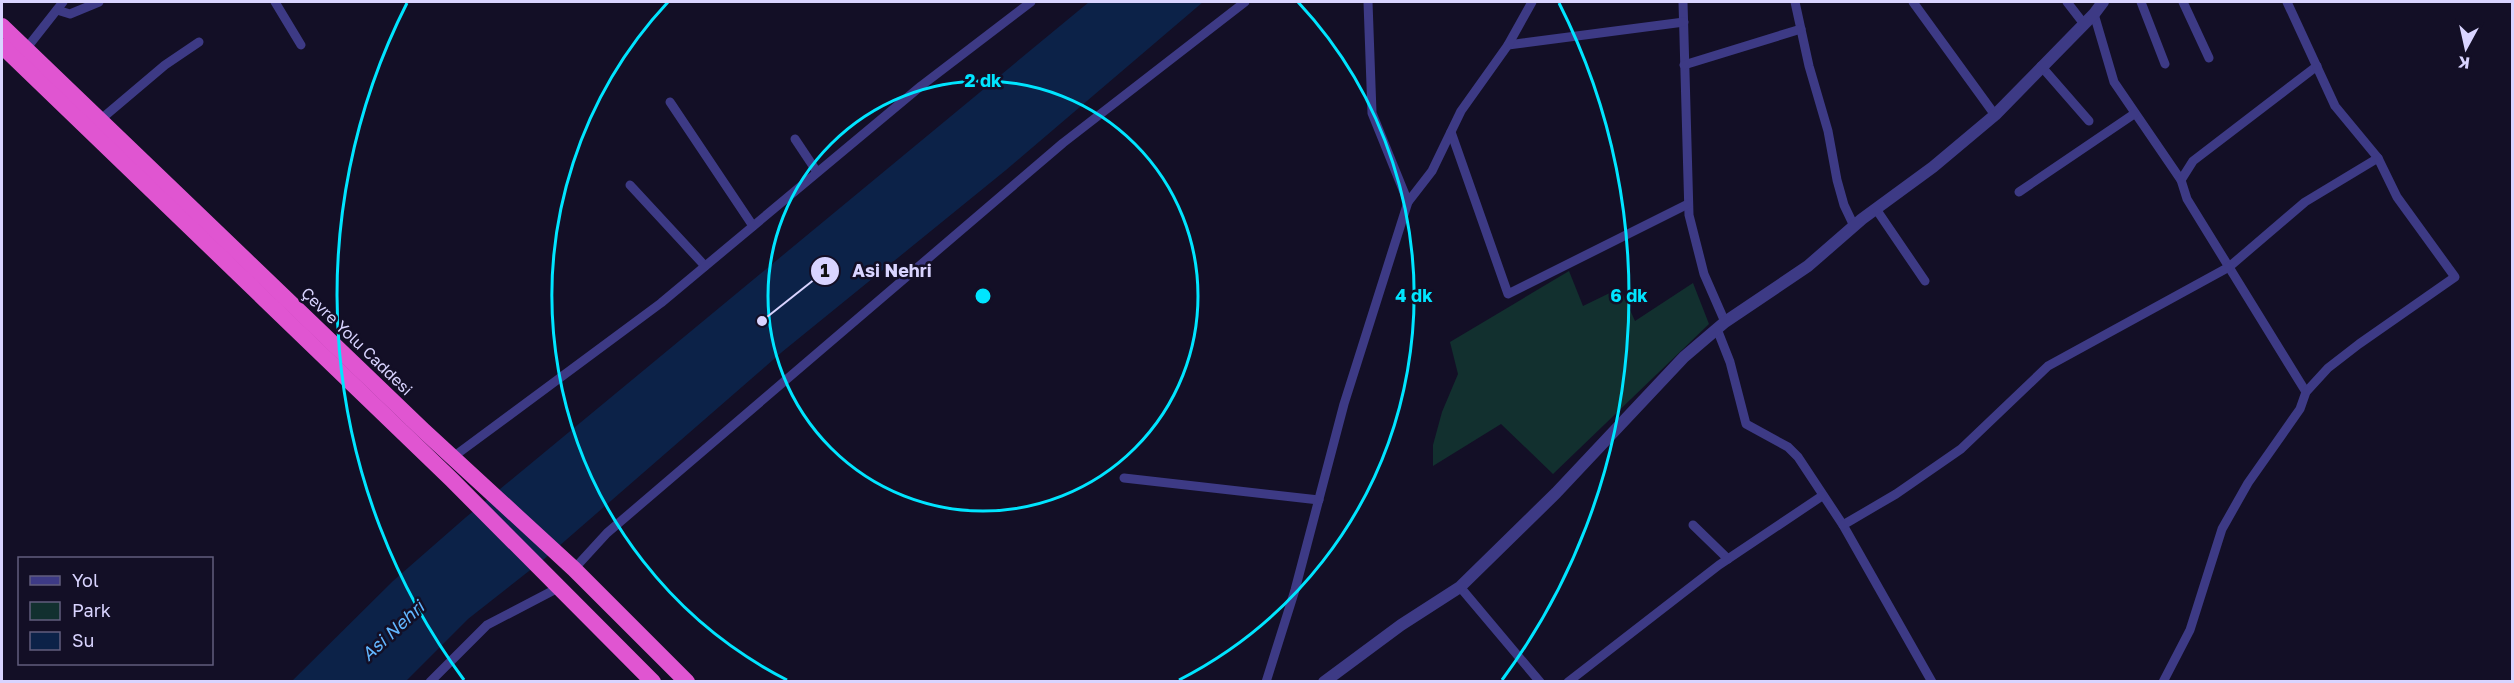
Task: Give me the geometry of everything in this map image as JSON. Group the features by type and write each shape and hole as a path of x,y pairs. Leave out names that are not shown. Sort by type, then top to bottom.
{"highway":[{"name":"Çevre Yolu Caddesi","path":"2,26 455,468 552,583 653,681"},
{"name":"Çevre Yolu Caddesi","path":"2,46 455,468 569,566 687,681"}],"street":[{"path":"26,49 63,2"},
{"path":"57,10 70,14 99,2"},
{"path":"275,2 301,45"},
{"path":"455,468 652,310 921,86 1031,2"},
{"path":"569,566 1063,143 1245,2"},
{"path":"1368,2 1372,113 1408,202"},
{"path":"1683,2 1688,204 1704,274 1721,325 1746,424 1788,447 1798,457 1822,496 1844,525 1932,681"},
{"path":"1795,2 1828,132 1837,180 1844,205 1854,226"},
{"path":"1913,2 1995,115"},
{"path":"2067,2 2084,24"},
{"path":"1324,681 1401,625 1460,587 1556,493 1684,357 1721,325 1809,266 1854,226 1933,167 1995,115 2103,2"},
{"path":"2141,2 2165,64"},
{"path":"2183,2 2209,58"},
{"path":"2163,681 2190,630 2222,529 2248,483 2300,409 2306,392 2328,368 2359,344 2455,277 2397,197 2378,158 2335,106 2287,2"},
{"path":"1266,681 1295,590 1344,404 1408,202 1432,171 1461,111 1508,45 1527,4"},
{"path":"2094,14 2114,82 2181,180 2187,199 2306,392"},
{"path":"1508,45 1684,22"},
{"path":"1684,65 1801,29"},
{"path":"100,120 165,65 199,42"},
{"path":"2041,66 2089,121"},
{"path":"2181,180 2193,161 2317,66"},
{"path":"670,102 753,226"},
{"path":"2019,192 2134,114"},
{"path":"1451,132 1508,294 1688,204"},
{"path":"795,139 817,172"},
{"path":"1844,525 1896,494 1961,449 2048,366 2229,267 2306,202 2378,158"},
{"path":"630,185 705,266"},
{"path":"1876,209 1925,281"},
{"path":"1124,478 1319,500"},
{"path":"1568,681 1728,559 1822,496"},
{"path":"1693,525 1728,559"},
{"path":"430,681 487,626 552,583"},
{"path":"1460,587 1540,681"}],"green space":[{"path":"1569,271 1583,306 1620,288 1635,321 1693,283 1709,324 1553,474 1501,424 1433,466 1433,445 1442,412 1458,374 1450,342"}],"water":[{"path":"1089,2 1203,2 1006,170 782,352 543,560 468,619 406,681 291,682 393,581 465,518"}],"place":[{"name":"Asi Nehri","path":"762,321"}]}
